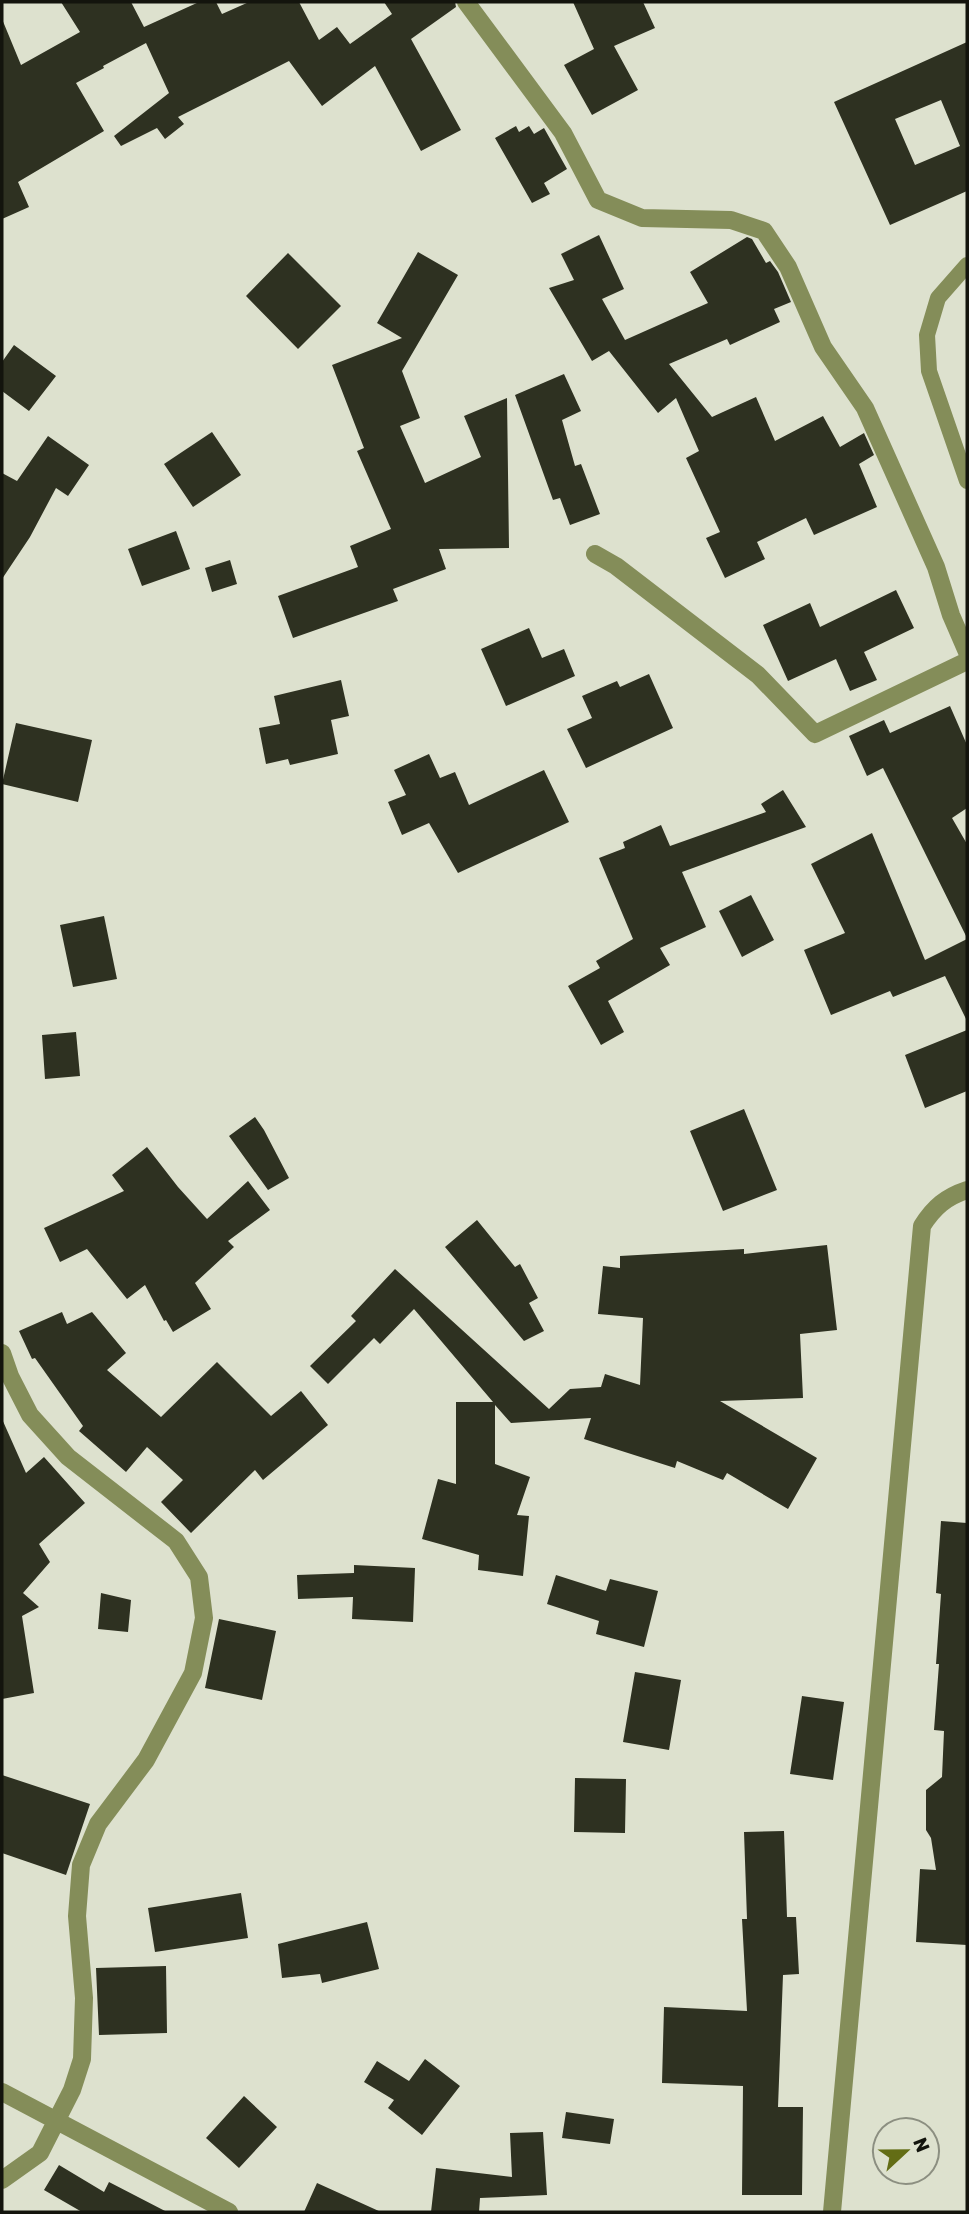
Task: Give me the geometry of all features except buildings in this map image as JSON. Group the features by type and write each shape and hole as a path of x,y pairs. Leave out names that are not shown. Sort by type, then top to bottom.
{"street":[{"path":"466,2 563,133 598,200 642,218 731,220 764,231 788,267 823,346 864,408 936,566 951,615 967,652"},
{"path":"595,554 616,566 758,675 815,734 967,661"},
{"path":"832,2212 922,1226 932,1210 942,1201 967,1190"},
{"path":"2,1353 10,1376 30,1415 68,1457 176,1541 199,1577 204,1618 193,1673 146,1760 98,1824 81,1866 77,1916 84,1998 82,2059 72,2090 40,2153 2,2180"},
{"path":"2,2092 229,2212"}],"lane":[{"path":"967,265 938,298 927,335 929,371 967,481"}]}
